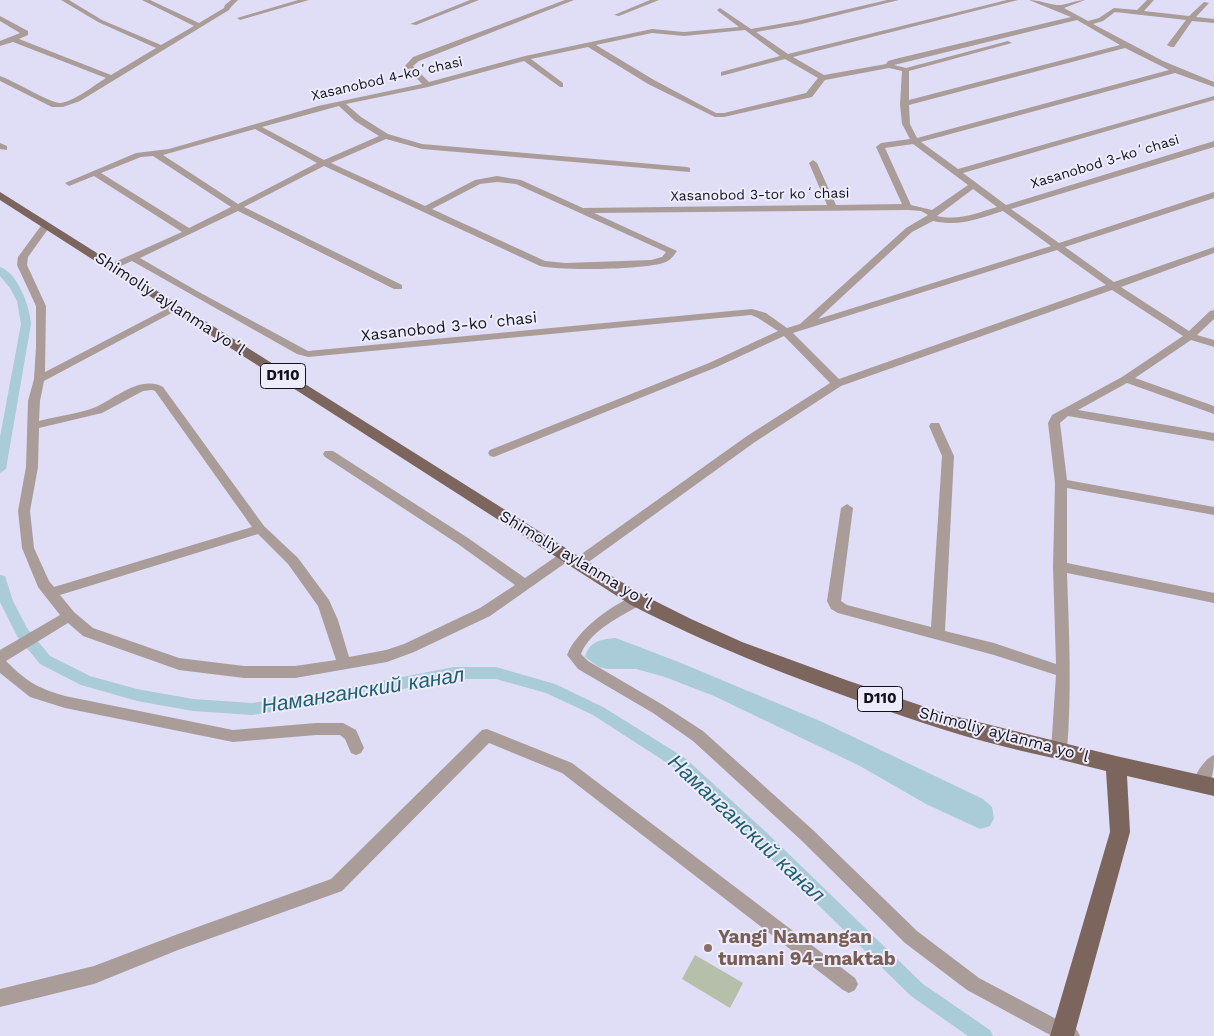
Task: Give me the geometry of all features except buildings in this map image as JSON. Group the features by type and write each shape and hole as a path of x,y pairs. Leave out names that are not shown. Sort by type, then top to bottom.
{"main road":[{"name":"Shimoliy aylanma yoʻl","path":"0,195 572,560 637,600 685,624 728,643 839,685 946,722 1116,765 1206,785"},
{"path":"1066,1034 1120,832 1116,765"}],"street":[{"path":"64,0 100,21 161,48"},
{"path":"145,0 200,26"},
{"path":"0,78 55,106 77,99 227,10 227,6 235,0"},
{"path":"240,18 306,0"},
{"path":"414,24 476,0"},
{"path":"428,85 409,66 416,59 571,0"},
{"path":"617,15 656,0"},
{"name":"Xasanobod 4-koʻchasi","path":"69,183 139,155 156,154 255,126 341,104 428,85 525,58 652,32 684,34 749,29 802,22 896,0"},
{"path":"724,74 786,56 1014,0"},
{"path":"1032,0 1059,8 1176,70 1214,85"},
{"path":"1059,8 1082,0"},
{"path":"1139,12 1151,0"},
{"path":"1171,45 1190,19 1206,3"},
{"path":"720,10 786,56 823,78"},
{"path":"589,44 651,82 719,116 809,95 823,78 889,66 906,70 1101,20 1112,10 1214,21"},
{"path":"0,18 25,33 13,40 0,44"},
{"path":"889,66 891,63 902,60 1078,18"},
{"path":"13,40 112,78"},
{"path":"904,104 1126,45"},
{"path":"525,58 560,85"},
{"path":"906,70 904,77 906,124 915,141 1003,207 1136,302 1190,336 1214,344"},
{"path":"908,207 880,147 915,141 1176,70"},
{"path":"957,172 1214,98"},
{"path":"341,104 358,119 386,136 422,146 687,170"},
{"path":"255,126 324,163 424,210 543,264 565,266 652,263 665,259 672,251 518,182 496,180 478,182 424,210"},
{"path":"111,267 189,232 324,163 386,136"},
{"name":"Xasanobod 3-koʻchasi","path":"933,216 950,222 961,221 1214,144"},
{"path":"156,154 237,207 398,287"},
{"path":"813,163 832,208"},
{"path":"94,173 189,232"},
{"path":"804,326 910,230 933,216 973,185"},
{"path":"494,453 713,365 785,332 1214,195"},
{"name":"Xasanobod 3-tor koʻchasi","path":"581,210 908,207 923,209 933,216"},
{"path":"46,225 23,257 22,265 41,306 39,379 34,401 32,467 24,511 28,548 42,583 51,593 64,619 88,632 179,664 244,672 295,672 387,656 409,648 485,612 525,585 572,560 751,439 837,384 1214,250"},
{"name":"Xasanobod 3-koʻchasi","path":"132,257 201,298 308,354 752,312 763,315 785,332 837,384"},
{"path":"39,379 176,308"},
{"path":"1059,750 1063,672 1060,567 1061,483 1054,423 1056,418 1126,379 1190,336 1214,313"},
{"path":"1126,379 1214,410"},
{"path":"33,426 98,410 140,388 153,386 160,389 260,528 293,561 324,604 331,620 344,664"},
{"path":"1068,412 1214,437"},
{"path":"935,426 948,456 938,634"},
{"path":"329,454 463,541 525,585"},
{"path":"1061,483 1214,512"},
{"path":"847,508 834,601 836,605 843,610 994,649 1063,672"},
{"path":"51,593 260,528"},
{"path":"1060,567 1214,598"},
{"path":"637,600 583,637 575,649 574,656 583,666 658,709 698,736 807,835 918,942 973,984 1066,1034"},
{"path":"64,619 3,658 14,678 35,693 64,702 233,736 316,729 343,729 351,735 356,748"},
{"path":"0,998 94,975 178,942 336,885 487,735 567,768 849,984"},
{"path":"1206,785 1214,762"}],"green space":[{"path":"695,955 743,983 730,1008 682,979"}],"water":[{"path":"616,638 820,721 983,799 992,807 994,818 990,826 980,829 926,804 860,766 714,696 665,677 636,669 608,669 599,667 585,657 593,644 601,640"}],"waterway":[{"name":"Наманганский канал","path":"0,270 19,294 24,308 26,324 0,469"},
{"name":"Наманганский канал","path":"0,580 6,601 22,632 45,660 86,681 137,695 193,705 252,709 325,698 454,673 496,673 550,688 598,711 680,763 760,837 917,990 984,1036"}],"place":[{"name":"Yangi Namangan tumani 94-maktab","path":"708,948"}]}
